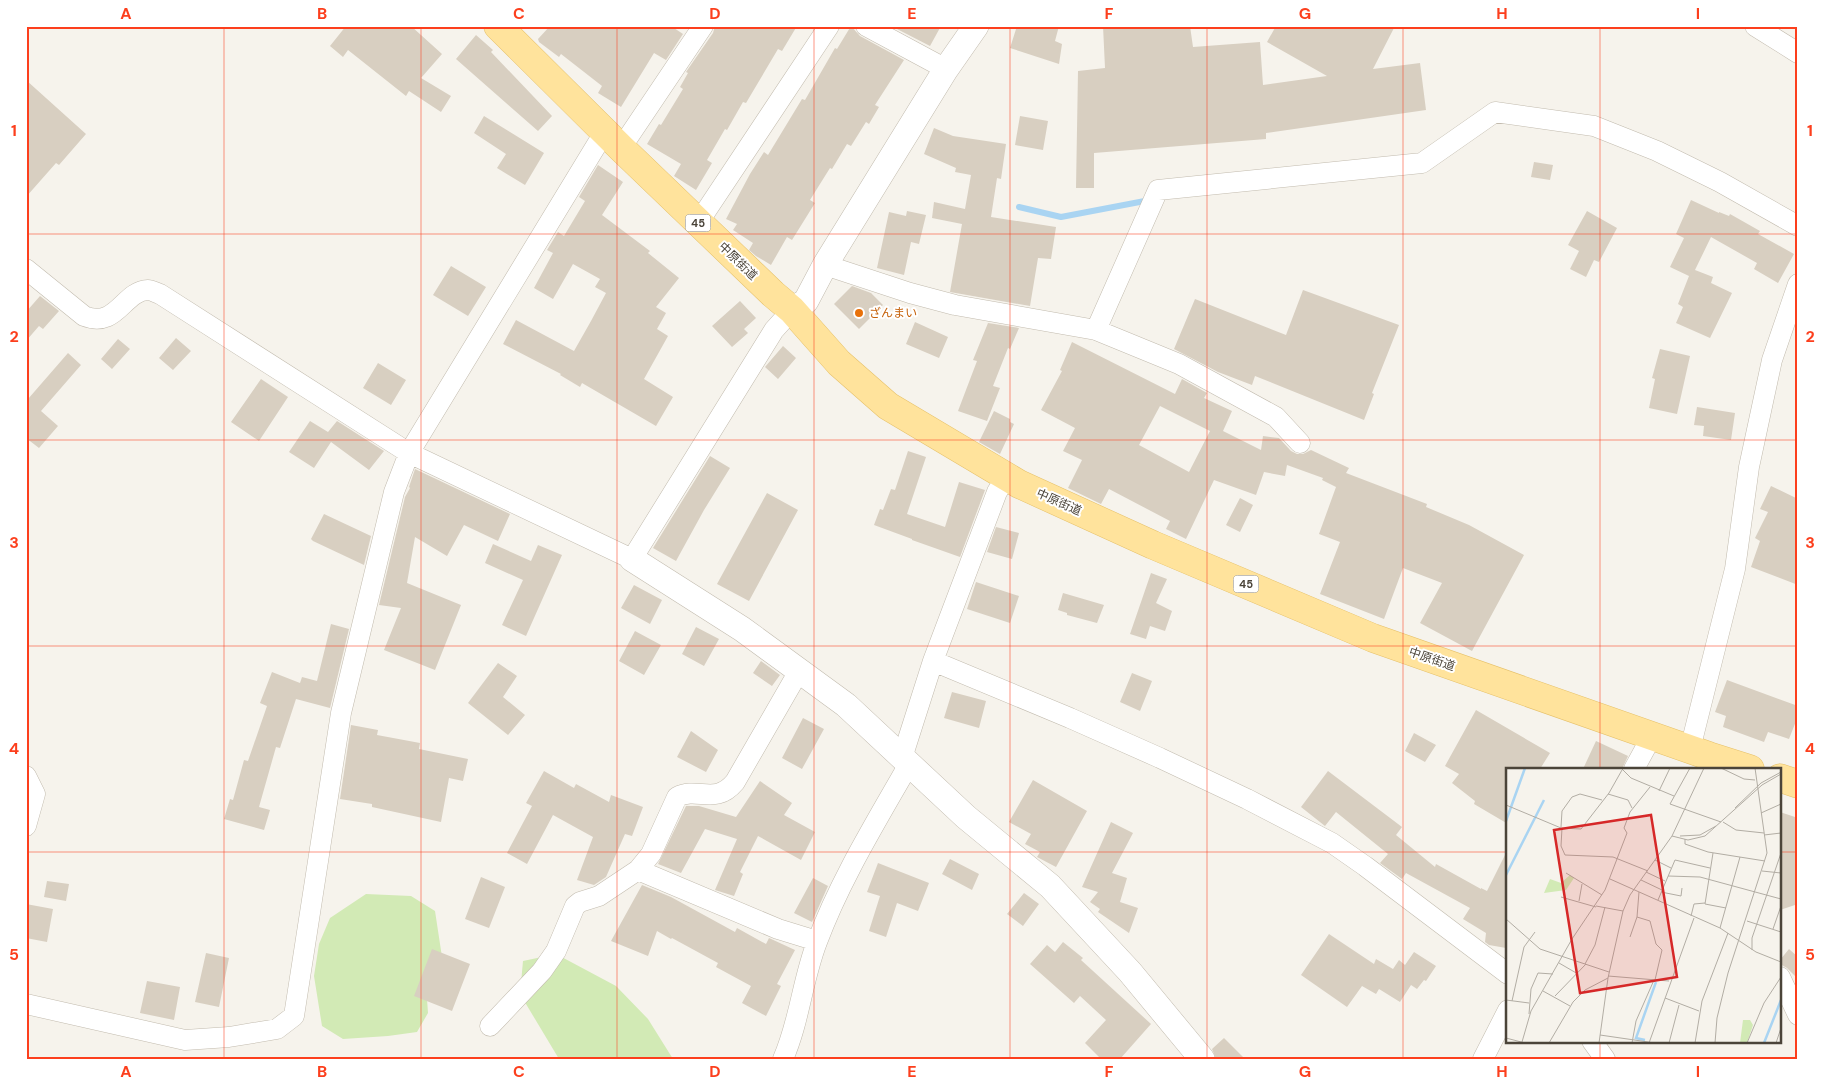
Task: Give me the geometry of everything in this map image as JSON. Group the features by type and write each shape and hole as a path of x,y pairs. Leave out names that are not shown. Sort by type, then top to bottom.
{"main road":[{"name":"中原街道","path":"501,27 698,223 792,310 840,363 888,406 1006,477 1153,545 1373,638 1652,736 1704,758 1746,768"},
{"path":"1782,779 1798,784"}],"street":[{"path":"26,1004 185,1040 229,1037 277,1030 294,1016 341,713 394,492 409,453 599,141 613,140 703,26"},
{"path":"698,223 829,26"},
{"path":"866,26 946,69"},
{"path":"632,559 774,330 792,310 806,301 825,265 946,69 976,26"},
{"path":"1755,26 1798,53"},
{"path":"1096,330 1158,190 1422,163 1495,112 1594,126 1657,151 1798,226"},
{"path":"825,265 910,293 955,305 1096,330 1179,364 1276,417 1300,443"},
{"path":"26,269 84,316 92,319 99,320 108,317 138,294 147,290 160,294 409,453 632,559 742,630 846,705 966,817 1050,886 1130,972 1202,1059"},
{"path":"1704,758 1736,569 1749,467 1772,360 1798,284"},
{"path":"783,1059 796,1023 811,958 817,941 858,854 906,761 933,660 997,492 1006,477"},
{"path":"933,660 1160,758 1247,799 1332,844 1365,866 1506,972"},
{"path":"490,1026 542,970 556,951 575,906 580,902 599,896 638,870 651,854 677,797 683,794 721,794 729,790 799,671"},
{"path":"1635,768 1652,736"},
{"path":"26,776 35,794 26,826"},
{"path":"638,870 778,929 817,941"},
{"path":"1782,981 1798,1015"},
{"path":"1483,1059 1506,1014"},
{"path":"1593,1042 1605,1059"}],"green space":[{"path":"366,894 411,896 435,911 442,957 426,985 428,1013 417,1032 343,1039 322,1026 314,976 319,944 330,918"},
{"path":"556,954 616,986 648,1019 673,1059 559,1059 520,994 523,961"}],"building":[{"path":"346,26 411,26 442,54 421,78 451,96 441,112 409,91 406,96 348,50 343,57 330,46"},
{"path":"550,26 671,26 683,34 666,60 654,53 621,107 598,93 602,86 561,54 559,57 539,42 538,39"},
{"path":"715,26 797,26 782,51 778,49 746,103 743,102 727,130 725,129 707,160 712,163 696,190 674,176 681,164 647,144 683,89 680,87 688,73 686,72 713,33"},
{"path":"851,26 860,36 904,60 875,105 879,107 869,124 866,122 851,146 847,144 832,169 830,168 810,200 815,203 792,240 787,237 771,265 749,250 753,243 733,230 737,224 726,219 764,152 768,155 802,99 805,100 835,48 837,49"},
{"path":"895,26 941,26 930,46 897,29"},
{"path":"1017,26 1059,26 1055,41 1062,44 1059,64 1010,48"},
{"path":"1103,26 1190,26 1193,47 1260,42 1263,85 1327,76 1267,42 1276,26 1395,26 1373,69 1420,63 1426,110 1266,133 1266,139 1094,153 1094,188 1076,188 1078,71 1105,68"},
{"path":"476,35 493,50 491,52 552,116 538,131 456,59"},
{"path":"26,80 86,134 59,165 56,163 26,197"},
{"path":"484,116 544,153 525,185 497,168 506,154 474,133"},
{"path":"1020,116 1048,121 1043,150 1015,145"},
{"path":"934,128 953,136 1006,144 1001,179 997,178 991,217 1056,227 1051,259 1038,258 1030,306 950,292 962,224 932,218 934,202 965,209 971,175 955,172 956,168 924,154"},
{"path":"1534,162 1553,165 1550,180 1531,177"},
{"path":"598,165 623,182 602,215 650,251 648,253 679,278 656,307 666,313 657,329 668,336 644,379 673,397 656,426 582,383 580,387 561,374 503,344 516,320 574,351 606,293 595,287 600,279 573,264 553,299 534,288 553,253 547,250 558,232 564,236 585,201 579,197"},
{"path":"1691,200 1719,213 1729,216 1730,214 1760,231 1758,234 1794,254 1778,283 1754,269 1757,263 1711,237 1695,270 1713,277 1711,283 1732,293 1710,338 1676,323 1683,307 1678,304 1689,276 1670,267 1684,238 1676,234"},
{"path":"907,211 926,215 919,244 911,242 904,275 877,268 889,212 906,216"},
{"path":"1587,211 1617,228 1599,262 1594,260 1586,277 1570,269 1579,251 1568,245"},
{"path":"451,266 486,287 468,316 433,295"},
{"path":"852,286 871,293 883,305 859,329 834,304"},
{"path":"1303,290 1399,325 1372,393 1374,394 1364,420 1255,376 1252,385 1218,372 1174,349 1195,299 1286,335"},
{"path":"40,296 59,311 43,329 39,326 26,341 26,312"},
{"path":"740,301 756,318 744,329 748,333 732,347 712,326"},
{"path":"915,322 948,337 939,358 906,344"},
{"path":"988,323 1019,328 1010,349 1008,348 993,386 1000,388 987,421 958,411 977,361 973,360"},
{"path":"176,338 191,351 173,370 159,358"},
{"path":"118,339 130,349 112,369 101,359"},
{"path":"1072,342 1175,394 1182,379 1207,393 1204,398 1232,411 1223,431 1261,450 1263,436 1279,438 1291,451 1297,454 1303,454 1311,450 1349,468 1346,473 1427,504 1426,507 1469,525 1524,555 1472,651 1420,623 1442,583 1403,568 1384,619 1320,594 1340,542 1319,534 1336,487 1322,480 1323,478 1287,465 1285,476 1264,472 1256,495 1214,480 1186,539 1166,529 1170,521 1109,489 1101,504 1068,488 1082,460 1063,451 1075,428 1041,410 1062,371 1060,370","holes":["1160,406 1210,431 1189,472 1139,445"]},
{"path":"783,346 796,358 778,379 765,367"},
{"path":"1660,349 1690,356 1677,414 1649,408 1655,379 1652,378"},
{"path":"68,353 81,365 41,411 58,426 39,448 26,438 26,398 28,399"},
{"path":"378,363 406,380 391,405 363,388"},
{"path":"261,379 288,397 259,441 231,422"},
{"path":"1697,407 1735,413 1731,440 1703,436 1704,426 1694,425"},
{"path":"994,411 1010,419 1010,422 1014,424 1000,454 979,442"},
{"path":"310,421 328,432 337,421 384,451 369,470 331,442 314,468 289,452"},
{"path":"908,451 926,457 907,514 945,527 959,482 985,490 960,557 874,525 880,509 883,510 891,489 895,490"},
{"path":"710,456 730,468 676,561 653,548"},
{"path":"415,469 510,514 498,541 464,525 447,556 415,537 407,583 461,605 435,670 384,650 401,608 379,605 405,497 410,488"},
{"path":"1771,486 1798,499 1798,585 1751,567 1760,541 1755,538 1768,512 1760,509"},
{"path":"767,493 798,510 749,601 717,584"},
{"path":"1240,498 1253,505 1240,532 1226,525"},
{"path":"324,514 371,536 364,565 311,539"},
{"path":"996,527 1019,533 1012,559 987,552"},
{"path":"493,544 531,561 538,545 562,555 526,636 502,625 523,580 485,563"},
{"path":"1151,573 1167,579 1156,603 1172,611 1165,631 1150,626 1146,639 1130,634"},
{"path":"976,582 1019,596 1010,623 967,609"},
{"path":"634,585 662,600 650,624 621,608"},
{"path":"1063,593 1104,605 1097,623 1067,615 1067,613 1058,610"},
{"path":"331,624 349,629 330,708 296,699 280,748 276,747 259,807 270,810 264,830 224,819 230,799 233,800 244,760 248,761 267,706 260,703 272,672 300,683 302,677 317,681"},
{"path":"696,627 719,639 704,666 682,654"},
{"path":"635,631 661,645 644,675 619,661"},
{"path":"761,661 780,675 772,686 753,673"},
{"path":"498,663 517,676 503,697 525,715 508,735 468,703"},
{"path":"1132,673 1152,681 1140,711 1120,702"},
{"path":"1727,680 1798,706 1798,716 1789,739 1768,732 1764,742 1723,727 1726,716 1715,712"},
{"path":"952,692 986,701 979,728 944,718"},
{"path":"1476,710 1550,753 1541,768 1506,768 1506,823 1474,804 1475,801 1452,783 1459,774 1445,766"},
{"path":"803,718 824,729 802,769 782,758"},
{"path":"351,725 378,730 377,735 420,743 419,749 468,759 463,781 449,778 441,822 372,807 372,804 340,799"},
{"path":"691,731 718,750 706,772 677,757"},
{"path":"1414,733 1436,745 1425,762 1405,751"},
{"path":"1596,741 1628,756 1622,768 1583,768"},
{"path":"544,771 574,788 576,784 609,802 611,795 643,807 632,836 625,834 606,877 594,885 577,880 593,837 553,815 527,864 507,853 532,806 526,803"},
{"path":"1328,771 1402,827 1396,835 1435,867 1436,864 1487,891 1506,853 1506,948 1489,945 1485,942 1486,933 1463,919 1470,908 1406,873 1402,879 1380,863 1388,854 1336,812 1325,826 1301,807"},
{"path":"1033,780 1087,811 1056,867 1037,857 1040,852 1025,844 1031,834 1009,822"},
{"path":"760,781 792,803 784,815 815,832 801,860 758,836 740,872 743,874 734,896 715,890 737,839 705,829 681,873 658,864 686,806 699,806 736,817"},
{"path":"1782,813 1798,818 1798,904 1782,909"},
{"path":"1111,822 1133,833 1112,873 1127,878 1120,902 1138,908 1129,933 1098,912 1100,909 1090,902 1098,892 1082,887"},
{"path":"950,859 979,874 972,890 942,874"},
{"path":"878,863 929,883 918,911 897,903 886,937 869,931 880,896 867,892"},
{"path":"481,877 505,887 489,928 465,919"},
{"path":"813,878 828,886 812,922 794,913"},
{"path":"47,881 69,884 66,901 44,897"},
{"path":"642,885 671,897 735,932 737,928 766,944 769,938 795,950 777,984 781,986 766,1016 742,1003 751,986 716,967 718,963 672,938 657,931 648,956 611,941"},
{"path":"1024,893 1039,904 1023,926 1007,914"},
{"path":"26,904 53,909 47,942 26,938"},
{"path":"1329,934 1374,964 1376,959 1393,969 1399,960 1405,965 1414,952 1436,966 1426,981 1424,980 1417,989 1411,985 1400,1002 1379,989 1376,994 1362,986 1347,1007 1301,975"},
{"path":"1063,942 1083,958 1081,960 1151,1024 1120,1059 1101,1059 1085,1043 1106,1020 1080,996 1074,1003 1030,964 1047,945 1055,952"},
{"path":"432,949 470,964 452,1011 414,996"},
{"path":"1789,949 1798,957 1798,979 1782,965 1782,958"},
{"path":"206,953 229,958 219,1007 195,1002"},
{"path":"147,981 180,987 174,1020 140,1013"},
{"path":"1224,1038 1245,1059 1216,1059 1212,1049"}],"waterway":[{"path":"1019,207 1061,217 1150,200"}],"place":[{"name":"ざんまい","path":"859,313"}]}
